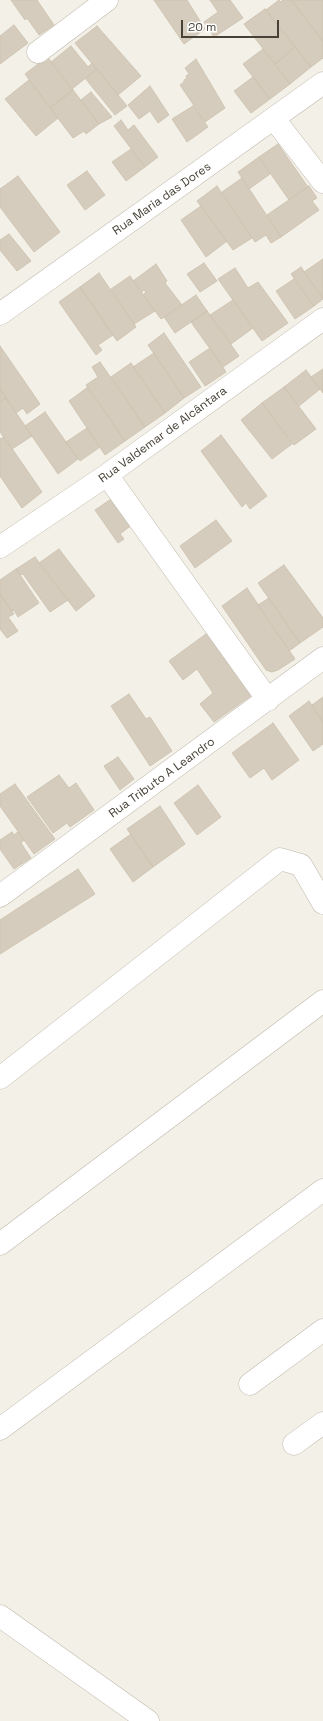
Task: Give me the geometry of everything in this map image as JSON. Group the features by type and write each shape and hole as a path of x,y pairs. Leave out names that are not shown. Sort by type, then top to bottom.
{"street":[{"path":"38,52 107,0"},
{"name":"Rua Maria das Dores","path":"0,314 323,83"},
{"path":"274,119 323,182"},
{"name":"Rua Valdemar de Alcântara","path":"0,547 107,475 323,319"},
{"path":"107,475 268,700"},
{"name":"Rua Tributo A Leandro","path":"0,896 323,658"},
{"path":"0,1078 280,859 301,865 323,903"},
{"path":"0,1244 323,1001"},
{"path":"0,1429 323,1190"},
{"path":"250,1384 323,1330"},
{"path":"294,1444 323,1423"},
{"path":"0,1616 148,1721"}],"building":[{"path":"11,0 37,0 54,25 39,35 27,18 25,20"},
{"path":"154,0 187,0 205,29 184,44"},
{"path":"210,0 230,0 243,18 214,37 204,22 218,12"},
{"path":"279,0 280,2 283,0 291,0 323,41 323,58 311,67 266,10"},
{"path":"291,0 323,0 323,41"},
{"path":"265,9 295,47 275,64 244,24"},
{"path":"14,25 28,43 0,64 0,36"},
{"path":"97,26 141,76 118,95 75,43"},
{"path":"71,46 88,67 92,63 97,69 72,89 51,62"},
{"path":"295,47 311,67 290,84 275,64"},
{"path":"263,49 290,84 270,99 243,64"},
{"path":"49,59 73,90 50,108 25,74 42,61 44,63"},
{"path":"196,59 225,108 205,122 180,85 189,74 185,68"},
{"path":"97,69 127,106 115,115 85,78"},
{"path":"253,77 270,99 251,113 234,91"},
{"path":"29,80 58,118 36,136 5,99"},
{"path":"150,86 169,115 158,123 150,111 139,119 128,105"},
{"path":"73,90 99,124 86,134 84,131 73,138 50,108"},
{"path":"91,92 112,117 99,124 81,100"},
{"path":"193,106 208,127 187,142 172,119"},
{"path":"121,120 128,130 134,125 158,157 145,167 114,126"},
{"path":"278,144 308,187 289,200 259,157"},
{"path":"131,149 145,167 126,181 112,162"},
{"path":"259,157 270,174 249,189 238,172"},
{"path":"87,171 105,195 85,210 67,185"},
{"path":"18,176 60,232 34,252 0,207 0,189"},
{"path":"242,178 281,237 271,243 266,235 255,242 222,192"},
{"path":"217,186 252,238 233,250 197,201"},
{"path":"309,186 317,198 312,201 319,210 281,237 267,215"},
{"path":"201,206 227,241 206,257 181,220"},
{"path":"9,234 31,261 17,271 0,250 0,240"},
{"path":"323,259 323,299 304,272"},
{"path":"204,263 217,281 200,292 187,274"},
{"path":"156,264 167,281 165,283 182,305 161,319 143,295 146,292 144,290 141,292 133,281"},
{"path":"301,267 323,299 314,306 291,274"},
{"path":"235,268 248,288 258,282 288,323 262,341 218,279"},
{"path":"99,273 136,327 117,341 80,287"},
{"path":"130,276 155,311 134,324 111,289"},
{"path":"294,279 314,306 295,319 276,291"},
{"path":"80,287 113,335 98,345 102,350 96,355 59,302"},
{"path":"196,295 207,311 175,333 164,317"},
{"path":"233,300 253,328 231,344 210,315"},
{"path":"207,311 239,356 223,367 191,322"},
{"path":"164,333 201,387 184,398 148,345"},
{"path":"0,346 40,404 27,414 23,408 16,413 0,389"},
{"path":"210,348 226,372 205,386 189,362"},
{"path":"154,353 184,398 165,413 133,367"},
{"path":"100,362 145,427 125,441 86,385 98,377 92,367"},
{"path":"131,363 165,413 145,427 111,377"},
{"path":"323,369 323,393 311,377"},
{"path":"306,370 320,389 299,406 284,387"},
{"path":"88,387 125,441 105,455 69,401"},
{"path":"284,387 316,429 294,445 262,403"},
{"path":"0,389 6,398 0,402"},
{"path":"6,398 32,436 12,449 0,432 0,402"},
{"path":"262,403 292,444 272,459 241,420"},
{"path":"45,412 78,459 58,474 25,426"},
{"path":"87,428 100,447 80,461 66,442"},
{"path":"221,435 267,496 250,509 246,503 242,507 201,451"},
{"path":"4,437 42,492 22,508 0,476 0,439"},
{"path":"114,497 133,524 120,534 124,539 118,543 95,510"},
{"path":"216,520 232,541 195,568 180,546"},
{"path":"59,549 95,596 76,611 39,563"},
{"path":"35,557 68,600 50,612 23,574 20,575 16,569"},
{"path":"284,565 323,618 323,627 300,643 258,583"},
{"path":"16,569 39,603 18,617 14,610 12,612 0,594 0,580"},
{"path":"247,588 295,659 278,670 272,672 266,670 222,606"},
{"path":"0,594 14,614 8,617 18,631 7,638 0,629"},
{"path":"269,598 300,643 289,651 258,605"},
{"path":"210,631 255,693 214,722 200,704 213,693 197,669 183,680 169,661"},
{"path":"129,694 146,719 150,717 172,751 150,766 111,706"},
{"path":"323,697 323,722 312,705"},
{"path":"309,701 323,722 323,744 313,751 289,716"},
{"path":"273,723 299,760 272,780 264,768 250,778 232,753"},
{"path":"118,757 134,779 120,790 104,766"},
{"path":"59,775 69,788 76,783 94,810 70,827 67,823 53,833 27,797"},
{"path":"15,784 55,839 34,854 0,806 0,794"},
{"path":"198,785 221,817 197,835 174,803"},
{"path":"160,806 185,844 153,867 127,829"},
{"path":"12,832 14,835 18,832 24,840 21,843 31,858 14,869 0,849 0,840"},
{"path":"131,834 153,867 133,882 110,849"},
{"path":"78,869 95,894 0,954 0,920"}]}
